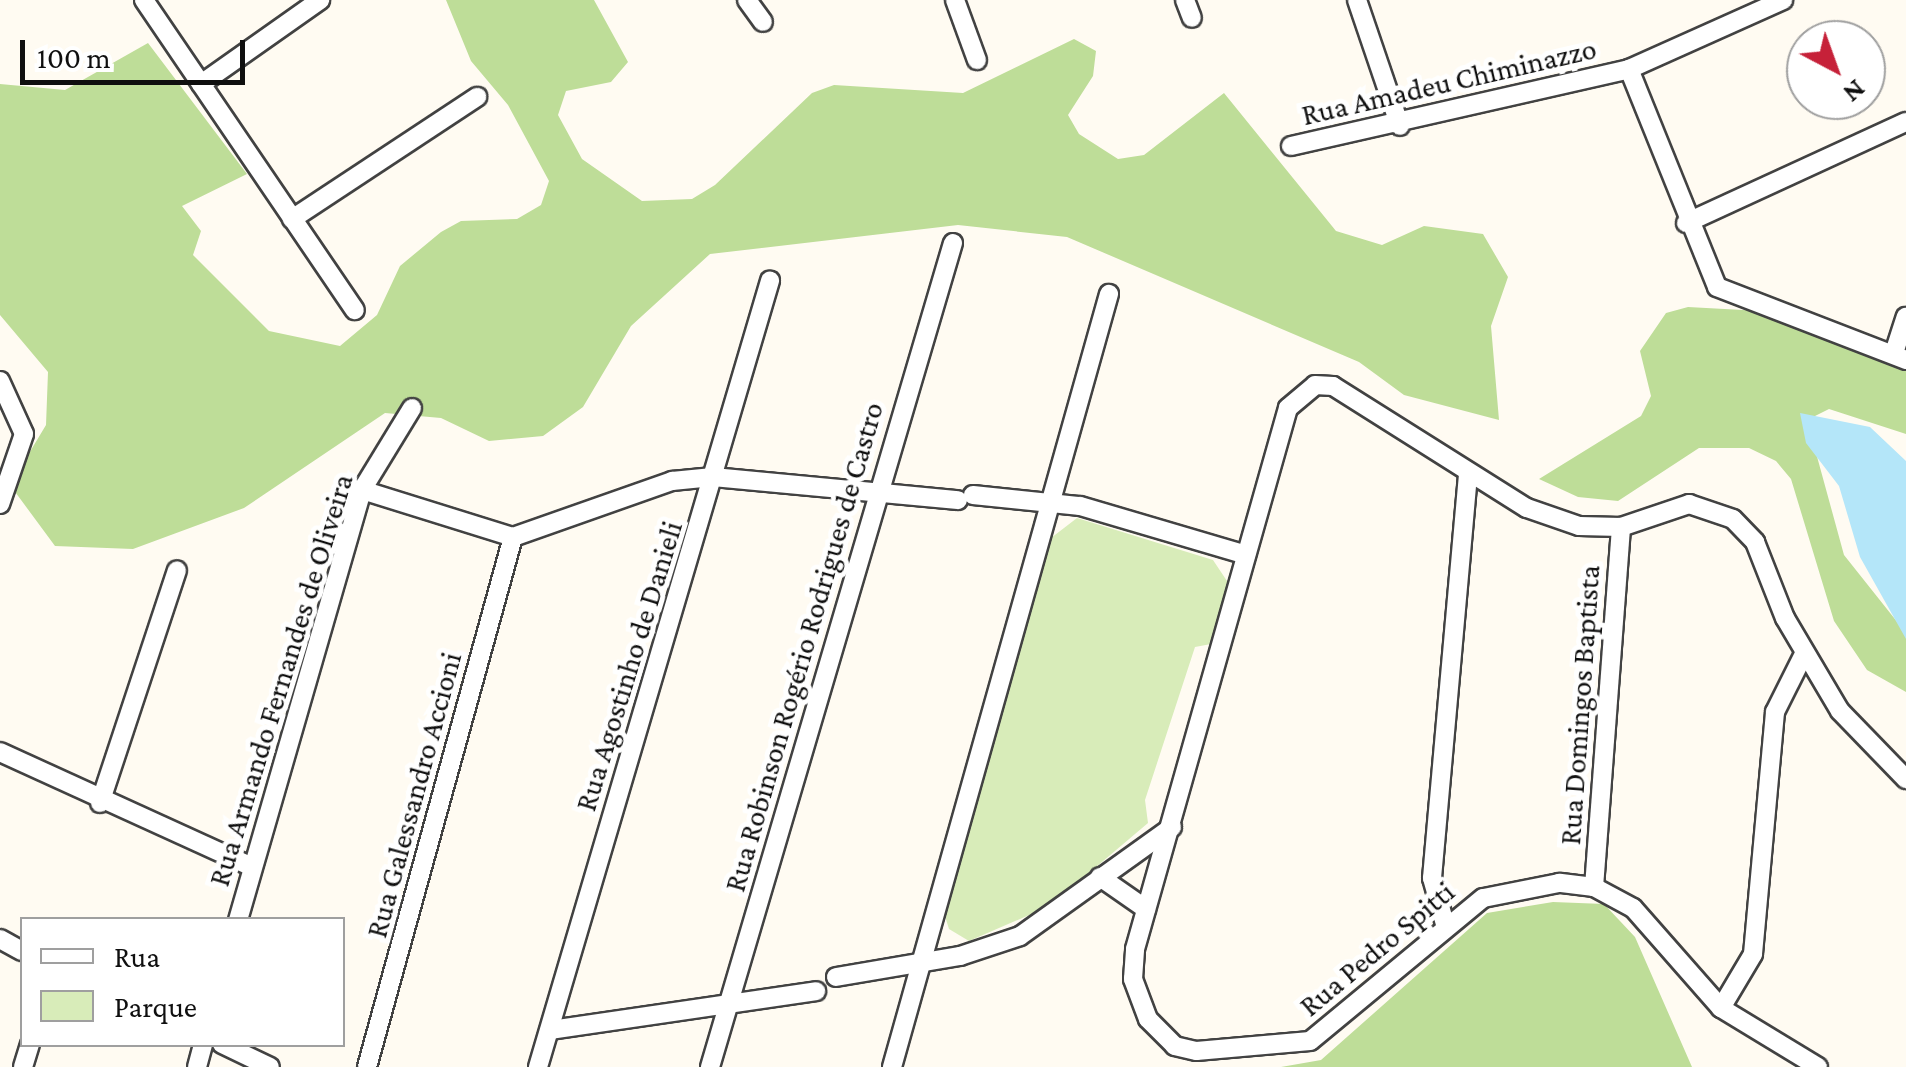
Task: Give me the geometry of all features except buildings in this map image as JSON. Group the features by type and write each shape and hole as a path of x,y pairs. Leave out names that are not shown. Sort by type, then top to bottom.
{"street":[{"path":"144,0 355,310"},
{"path":"201,84 320,0"},
{"path":"747,0 763,22"},
{"path":"955,0 977,60"},
{"path":"1185,0 1192,18"},
{"path":"1357,0 1400,126"},
{"name":"Rua Amadeu Chiminazzo","path":"1291,146 1400,126 1629,69 1783,0"},
{"path":"1629,69 1686,223 1729,296 1900,357 1906,317"},
{"path":"292,219 477,97"},
{"path":"1686,223 1906,122"},
{"name":"Rua Robinson Rogério Rodrigues de Castro","path":"710,1067 953,243"},
{"name":"Rua Agostinho de Danieli","path":"538,1067 770,281"},
{"path":"892,1067 1109,294"},
{"path":"0,381 24,434 0,504"},
{"name":"Rua Pedro Spitti","path":"1468,474 1349,394 1315,385 1288,408 1135,949 1138,1000 1162,1035 1196,1051 1310,1041 1446,924 1521,884 1594,886 1633,908 1721,1008 1818,1067"},
{"name":"Rua Armando Fernandes de Oliveira","path":"239,917 362,490 412,408"},
{"path":"1446,924 1432,878 1468,474 1551,518 1621,527 1689,504 1732,519 1756,542 1804,654 1840,710 1906,779"},
{"path":"362,490 513,537 672,481 714,477 877,493 1052,500 1246,554"},
{"name":"Rua Domingos Baptista","path":"1594,886 1621,527"},
{"name":"Rua Galessandro Accioni","path":"368,1067 513,537"},
{"path":"100,803 177,570"},
{"path":"1721,1008 1754,954 1775,712 1804,654"},
{"path":"0,752 100,803 252,866"},
{"path":"836,977 921,962 1020,936 1172,827"},
{"path":"1100,877 1146,909"},
{"path":"550,1030 726,1010 816,991"},
{"path":"228,1047 270,1067"}],"green space":[{"path":"446,0 594,0 628,62 611,82 566,91 558,115 582,159 642,201 692,199 715,185 812,93 834,85 963,93 1074,39 1096,51 1093,76 1068,115 1079,134 1118,159 1144,155 1224,93 1336,231 1382,245 1424,226 1483,234 1508,277 1491,326 1499,420 1404,395 1359,362 1067,237 958,225 710,254 631,326 583,407 543,436 489,441 441,418 385,413 244,508 133,549 55,546 10,485 46,425 48,372 0,315 0,84 65,90 148,43 247,174 182,206 201,231 193,255 269,331 340,346 377,315 400,266 441,232 461,221 517,219 541,205 549,181 508,105 471,61"},
{"path":"1688,307 1761,311 1906,367 1906,434 1829,409 1807,420 1844,555 1906,633 1906,692 1867,670 1834,621 1791,479 1776,461 1749,448 1699,448 1618,501 1578,497 1539,479 1641,416 1651,396 1640,351 1666,313"},
{"path":"1077,518 1213,560 1229,584 1211,644 1195,647 1145,800 1148,823 1050,906 969,941 949,929 943,910 1051,538"},
{"path":"1553,902 1604,904 1635,937 1692,1067 1281,1067 1321,1060 1487,913"}],"water":[{"path":"1800,413 1870,427 1906,461 1906,639 1860,557 1839,486 1806,443"}]}
